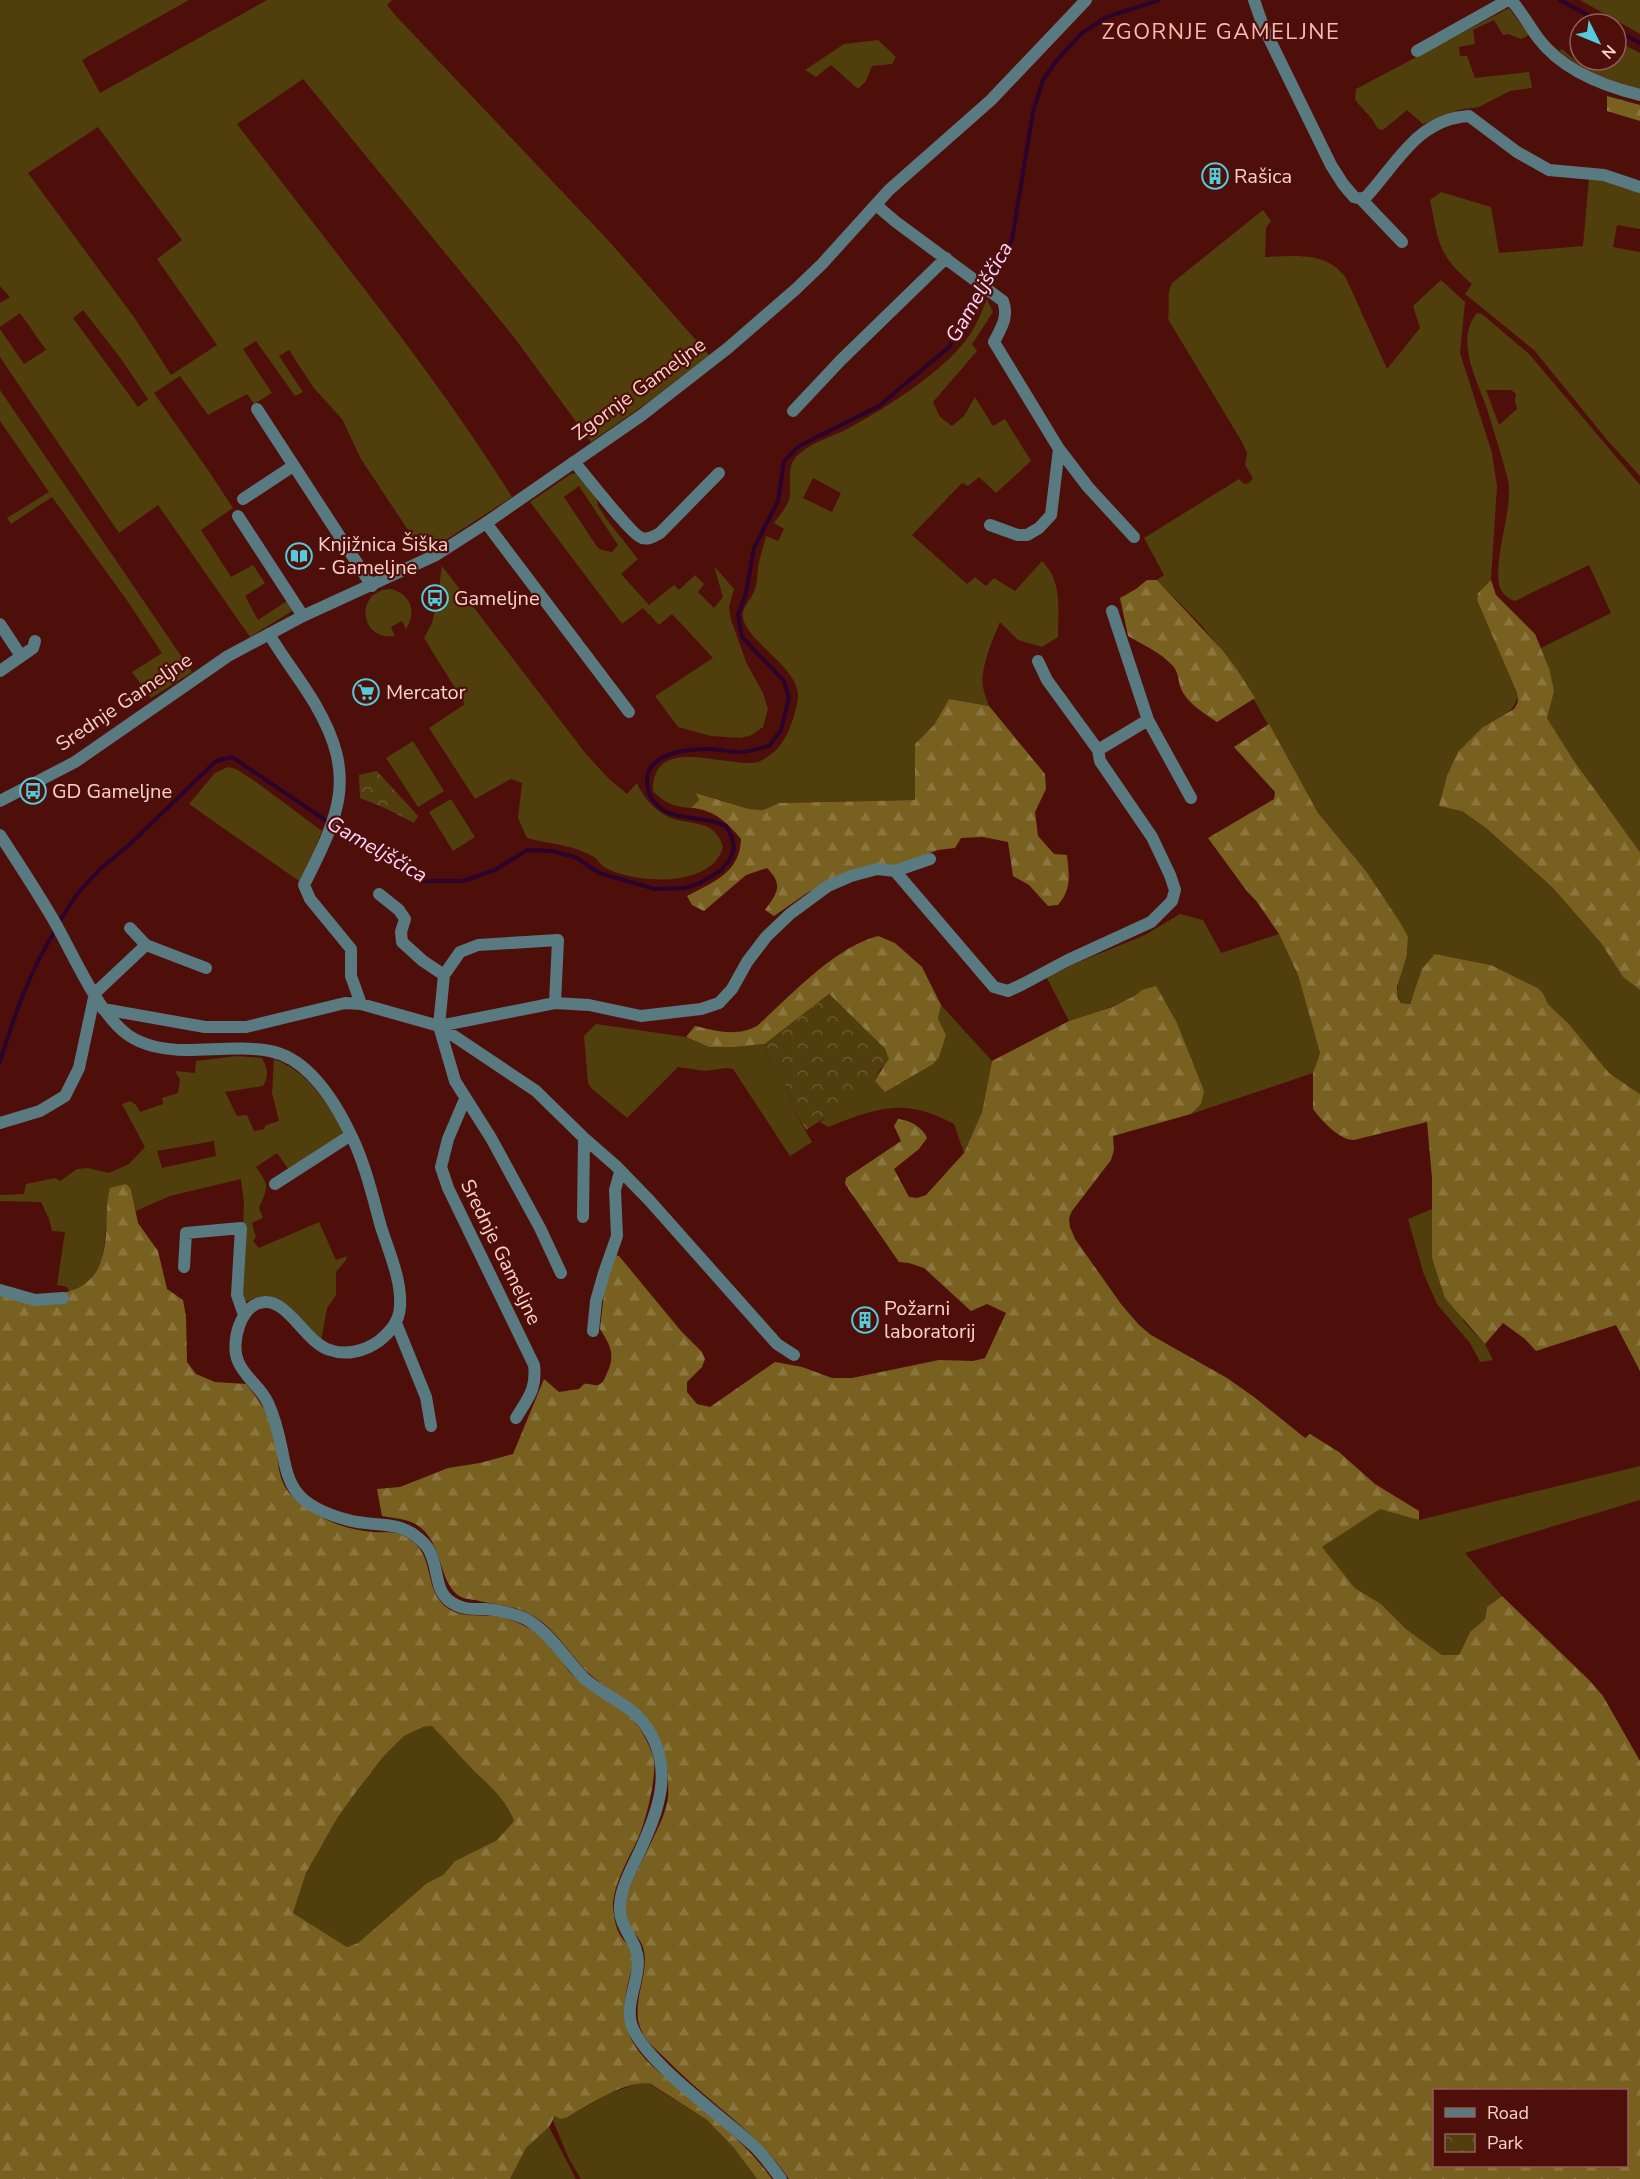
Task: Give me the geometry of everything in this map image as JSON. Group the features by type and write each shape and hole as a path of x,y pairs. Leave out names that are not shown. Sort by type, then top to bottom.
{"street":[{"name":"Zgornje Gameljne","path":"718,473 660,533 650,539 640,538 625,524 574,462 642,415 768,315 822,264 919,162 990,100 1086,0"},
{"path":"1417,51 1509,0 1527,20 1539,39 1578,72 1640,95"},
{"path":"1254,2 1296,96 1331,165 1354,197 1361,199 1402,242"},
{"path":"1361,199 1367,196 1423,131 1450,118 1469,116 1517,152 1549,170 1604,175 1640,187"},
{"path":"876,205 1003,301 1006,310 1005,321 994,342 1059,449 1088,487 1134,537"},
{"path":"793,411 841,360 946,258"},
{"path":"258,410 372,586"},
{"path":"990,525 1018,535 1027,535 1039,528 1051,515 1059,449"},
{"name":"Srednje Gameljne","path":"0,801 75,762 208,669 269,634 436,555 574,462"},
{"path":"243,499 293,466"},
{"path":"238,516 303,616"},
{"path":"486,523 628,712"},
{"path":"1112,611 1148,720 1191,798"},
{"path":"0,624 21,656"},
{"path":"269,634 318,710 338,751 341,772 335,813 324,845 304,885 309,899 351,949 351,976 361,1004"},
{"path":"0,671 33,648 35,641"},
{"path":"895,871 994,987 1008,991 1068,960 1152,922 1172,901 1175,890 1152,837 1100,761 1098,750 1047,680 1038,661"},
{"path":"1098,750 1148,720"},
{"path":"0,835 52,916 94,993 120,1030 138,1042 172,1050 256,1049 282,1054 306,1070 339,1111 351,1135 397,1279 400,1307 396,1323 386,1335 370,1347 356,1352 329,1350 315,1342 280,1306 268,1302 258,1303 244,1315 236,1342 238,1360 266,1396 278,1430 287,1478 297,1495 320,1511 352,1522 396,1525 411,1532 429,1549 438,1588 449,1602 468,1610 490,1609 524,1618 550,1637 586,1680 633,1712 644,1724 662,1761 662,1793 646,1839 625,1882 620,1901 620,1919 635,1945 638,1962 630,2002 630,2019 637,2038 657,2061 757,2149 781,2179"},
{"path":"439,1026 555,1003 589,1005 641,1016 701,1009 719,1003 732,989 747,962 766,937 790,914 828,886 851,876 877,869 895,871 930,859"},
{"path":"379,894 399,910 405,919 401,932 402,942 423,961 444,975"},
{"path":"130,928 146,945 206,968"},
{"path":"555,1003 558,940 478,945 460,952 444,975 439,1026 455,1081 491,1138 540,1228 561,1273"},
{"path":"0,1123 40,1111 65,1096 79,1068 94,993 146,945"},
{"path":"104,1009 204,1027 246,1027 345,1003 361,1004 439,1026 536,1091 649,1200 777,1344 794,1355"},
{"name":"Srednje Gameljne","path":"465,1099 448,1139 441,1167 448,1188 534,1365 536,1380 516,1418"},
{"path":"275,1184 351,1135"},
{"path":"583,1217 584,1138"},
{"path":"593,1331 596,1301 603,1273 617,1236 615,1190 621,1172"},
{"path":"184,1267 186,1233 241,1228 237,1295 244,1315"},
{"path":"0,1290 35,1300 63,1298"},
{"path":"396,1323 426,1398 430,1426"}],"green space":[{"path":"0,0 189,0 82,60 100,93 267,0 392,0 387,5 395,15 607,239 709,355 651,400 591,442 513,336 303,79 237,124 379,307 448,401 512,497 424,554 361,459 342,419 313,387 289,350 279,356 303,392 295,396 256,341 243,349 272,393 254,404 247,394 208,415 180,376 154,393 233,508 201,530 231,577 253,565 265,583 245,596 258,620 287,601 291,605 292,611 250,637 158,505 119,533 0,357 0,329 24,364 46,350 20,313 0,327 0,303 10,297 0,286","holes":["98,127 182,240 157,259 217,345 171,375 136,320 28,173","83,310 119,356 148,399 138,407 73,318"]},
{"path":"1580,0 1640,0 1640,34 1628,27 1628,12 1601,12"},
{"path":"1509,8 1529,35 1521,39 1508,34 1503,35 1494,20 1473,30 1475,44 1459,47 1460,56 1467,56 1475,78 1529,72 1532,88 1510,91 1479,107 1458,110 1423,124 1407,110 1383,130 1378,129 1355,100 1356,89"},
{"path":"878,40 896,57 892,64 872,66 866,81 858,89 831,65 816,77 805,70 844,44"},
{"path":"1628,47 1640,53 1640,91 1588,72 1628,72"},
{"path":"1562,49 1568,54 1568,58 1559,51"},
{"path":"1607,96 1640,105 1640,121 1607,111"},
{"path":"1589,178 1605,180 1640,192 1640,229 1617,225 1613,247 1640,252 1640,476 1608,441 1534,350 1465,294 1472,284 1452,264 1441,247 1430,200 1441,192 1491,207 1499,253 1583,246"},
{"path":"1263,210 1271,221 1266,228 1265,257 1310,257 1330,263 1338,269 1346,278 1387,369 1420,328 1413,306 1441,280 1465,302 1460,353 1492,453 1497,486 1491,580 1478,593 1477,600 1517,693 1517,700 1511,710 1483,727 1462,811 1487,829 1552,887 1601,943 1623,977 1640,990 1640,1094 1609,1073 1569,1024 1548,1004 1538,988 1491,965 1435,954 1409,1004 1401,1003 1398,987 1406,959 1366,871 1318,813 1236,668 1201,625 1157,580 1164,575 1144,538 1239,479 1244,484 1249,483 1253,478 1245,465 1247,453 1242,442 1168,319 1170,287 1172,283"},
{"path":"987,299 993,312 972,344 977,351 933,402 940,417 952,426 964,416 975,397 993,426 1005,419 1031,461 996,493 979,477 968,486 962,483 912,535 967,584 975,577 986,586 994,578 1015,591 1042,561 1049,569 1056,587 1058,637 1042,647 1018,640 1000,622 983,671 983,687 989,706 949,699 934,725 915,744 915,800 779,803 763,810 749,809 697,793 699,800 691,808 680,807 662,799 653,791 656,773 665,763 678,758 694,757 745,763 758,762 777,749 791,724 798,698 795,683 788,672 750,632 744,622 743,613 756,586 766,536 778,541 784,529 774,523 789,500 790,471 793,461 809,447 864,420 928,377 966,340","holes":["813,478 841,493 832,512 803,498"]},
{"path":"1477,313 1482,314 1529,354 1640,485 1640,852 1574,761 1547,718 1549,668 1541,648 1611,613 1589,565 1515,601 1501,590 1498,567 1508,506 1508,480 1470,361 1468,336 1470,324","holes":["1486,390 1511,390 1516,394 1517,409 1499,425"]},
{"path":"0,390 192,672 151,698 132,672 162,653 52,497 11,524 7,518 49,492 0,421"},
{"path":"577,473 595,492 598,506 638,559 621,574 649,605 674,585 679,590 695,575 704,584 698,592 714,608 723,597 714,566 734,589 729,607 731,620 746,662 763,693 768,709 763,727 752,735 741,738 711,736 678,727 655,696 713,658 672,614 659,625 643,608 622,624 530,502 571,474","holes":["579,486 618,545 612,552 598,548 564,497"]},
{"path":"442,566 586,754 609,779 627,794 637,783 647,800 662,813 674,819 703,825 715,832 723,847 716,860 705,870 673,879 637,878 606,868 594,857 581,851 527,838 518,818 522,783 511,779 475,799 429,728 465,704 424,638 432,623"},
{"path":"1147,580 1157,580 1223,651 1255,698 1217,722 1186,697 1182,692 1176,670 1167,660 1128,636 1120,598"},
{"path":"1491,580 1496,595 1535,634 1549,668 1554,691 1547,718 1574,761 1640,852 1640,990 1623,977 1601,943 1552,887 1487,829 1462,811 1439,806 1447,776 1458,752 1483,727 1514,709 1518,702 1517,693 1477,600 1478,593"},
{"path":"391,589 398,591 407,599 411,616 406,629 402,621 391,627 395,636 383,636 368,624 367,606 371,598 379,592"},
{"path":"949,699 989,706 1045,774 1046,789 1035,812 1038,836 1054,854 1067,855 1068,862 1068,887 1058,905 1048,906 1029,885 1013,876 1008,842 983,837 961,838 955,848 938,850 898,865 821,886 774,916 765,910 777,889 776,879 767,868 746,875 704,911 692,905 687,896 715,881 730,868 736,860 741,839 713,814 691,808 699,800 696,793 749,809 763,810 779,803 915,800 915,744 934,725"},
{"path":"1269,724 1318,813 1366,871 1408,937 1406,959 1397,987 1401,1003 1410,1004 1422,969 1435,954 1491,965 1538,988 1548,1004 1569,1024 1609,1073 1640,1094 1640,1371 1616,1325 1536,1351 1525,1339 1503,1323 1485,1344 1445,1298 1432,1258 1432,1178 1427,1122 1354,1140 1337,1133 1313,1109 1313,1073 1320,1053 1298,975 1279,934 1208,838 1274,799 1275,792 1234,747"},
{"path":"413,741 444,791 418,807 386,758"},
{"path":"228,767 236,769 256,782 322,831 302,880 299,881 189,804 215,773"},
{"path":"377,771 418,816 414,823 360,798 359,775"},
{"path":"451,799 475,837 453,851 429,812"},
{"path":"1180,914 1203,920 1221,953 1279,934 1298,975 1320,1053 1313,1073 1191,1114 1201,1104 1142,990 1117,1004 1069,1021 1047,978 1074,964 1145,935"},
{"path":"878,936 895,943 922,967 941,1005 938,1019 946,1035 939,1057 933,1064 885,1092 875,1081 888,1059 885,1049 829,994 765,1044 709,1047 686,1037 695,1026 734,1032 757,1026 798,987 830,961 846,950"},
{"path":"1156,986 1177,1023 1204,1091 1201,1104 1191,1114 1113,1136 1114,1150 1111,1160 1069,1218 1075,1239 1121,1304 1151,1335 1227,1378 1305,1438 1310,1434 1339,1452 1375,1484 1419,1511 1419,1520 1380,1509 1322,1547 1355,1588 1381,1604 1406,1629 1442,1655 1459,1655 1470,1632 1485,1619 1487,1607 1502,1596 1603,1696 1640,1761 1640,2179 789,2179 761,2145 652,2046 644,2036 639,2022 638,2002 644,1971 644,1951 641,1942 624,1916 624,1906 627,1893 657,1830 668,1800 666,1761 654,1731 632,1708 592,1676 543,1623 521,1610 461,1597 448,1583 437,1552 426,1532 409,1521 382,1516 377,1489 400,1487 448,1468 480,1463 513,1454 544,1379 559,1392 579,1389 584,1384 602,1383 610,1367 611,1355 609,1345 600,1329 605,1284 615,1255 619,1256 681,1331 702,1352 705,1359 702,1367 687,1382 687,1392 697,1404 710,1407 775,1362 802,1367 832,1378 852,1378 939,1360 973,1361 985,1358 1006,1313 987,1304 971,1311 924,1268 899,1262 845,1184 846,1178 901,1141 894,1126 898,1119 919,1127 927,1138 919,1149 894,1169 909,1197 917,1198 926,1195 964,1153 982,1112 992,1061 1069,1021 1112,1007 1142,990"},
{"path":"829,994 885,1049 889,1059 850,1098 806,1130 792,1108 787,1088 769,1060 765,1044"},
{"path":"941,1005 992,1061 982,1112 964,1153 954,1124 920,1110 891,1108 828,1127 820,1122 880,1071 875,1081 944,1040 946,1036 938,1019"},
{"path":"596,1024 686,1037 709,1047 765,1044 769,1060 787,1088 792,1108 812,1142 790,1156 733,1069 727,1068 705,1071 678,1067 627,1118 588,1083 584,1036"},
{"path":"237,1056 262,1058 267,1072 263,1086 225,1092 237,1116 247,1115 254,1131 264,1129 266,1125 279,1121 272,1093 274,1059 287,1065 307,1080 345,1131 344,1134 289,1170 277,1153 256,1167 264,1178 266,1187 259,1208 263,1218 252,1223 256,1237 253,1241 259,1248 319,1222 336,1260 347,1256 336,1272 336,1295 327,1308 321,1341 289,1306 274,1297 261,1296 242,1302 240,1297 244,1203 241,1179 170,1196 136,1211 131,1189 106,1227 103,1258 96,1271 88,1282 70,1292 67,1287 57,1285 65,1232 52,1231 41,1202 0,1201 0,1195 24,1194 26,1184 55,1178 60,1181 77,1169 88,1168 109,1173 129,1164 145,1147 122,1104 130,1101 140,1112 163,1104 162,1098 178,1093 180,1080 175,1071 195,1073 196,1061","holes":["214,1141 216,1156 162,1168 157,1151"]},
{"path":"126,1184 131,1189 138,1223 158,1251 167,1289 183,1300 186,1317 187,1362 196,1374 215,1382 246,1384 250,1389 268,1418 275,1440 280,1475 287,1490 294,1498 321,1517 341,1526 363,1531 394,1533 406,1537 416,1544 422,1553 435,1593 449,1609 462,1614 501,1617 533,1631 550,1645 572,1675 625,1712 640,1729 653,1756 653,1783 643,1824 621,1875 613,1903 618,1931 632,1951 634,1959 625,1997 624,2012 627,2026 632,2041 648,2061 738,2140 772,2179 757,2179 734,2148 707,2120 651,2084 641,2083 608,2094 568,2117 561,2119 555,2116 549,2127 526,2148 510,2179 0,2179 0,1292 35,1295 67,1292 81,1286 92,1277 100,1263 105,1243 110,1188","holes":["432,1726 497,1794 507,1806 514,1821 497,1840 455,1861 443,1875 427,1883 358,1943 347,1947 293,1913 306,1873 338,1817 383,1757 404,1736 423,1727"]},
{"path":"1432,1209 1432,1258 1465,1323 1485,1344 1493,1360 1480,1362 1470,1343 1437,1304 1423,1272 1408,1219"},
{"path":"1640,1466 1640,1500 1465,1553 1502,1596 1487,1607 1485,1619 1470,1632 1459,1655 1442,1655 1406,1629 1381,1604 1355,1588 1322,1547 1380,1508 1419,1520"},
{"path":"433,1726 497,1794 507,1806 514,1821 497,1840 455,1861 443,1875 427,1883 358,1943 347,1947 293,1913 306,1873 338,1817 383,1757 404,1736 423,1727"},
{"path":"642,2082 650,2084 707,2120 734,2148 757,2179 581,2179 569,2159 553,2121 555,2116 568,2117 608,2094"},
{"path":"549,2127 576,2179 510,2179 526,2148"}],"waterway":[{"name":"Gameljščica","path":"986,284 1012,240 1033,112 1043,80 1057,60 1082,33 1107,17 1159,0"},
{"name":"Gameljščica","path":"1560,0 1582,12"},
{"name":"Gameljščica","path":"1628,36 1640,43"},
{"name":"Gameljščica","path":"59,922 78,893 101,868 128,846 216,761 232,757 365,847 395,855 416,877 424,881 463,881 495,870 527,850 552,851 575,857 599,873 655,889 685,888 700,883 720,871 729,861 734,849 732,837 726,826 709,820 672,814 664,810 650,797 647,780 654,763 671,754 701,749 738,752 752,750 769,746 781,730 789,698 784,681 742,637 738,615 746,593 754,548 778,501 784,461 799,446 879,406 949,347 982,290"},
{"name":"Gameljščica","path":"0,1062 24,994 38,961 56,929"}],"place":[{"name":"Rašica","path":"1215,176"},
{"name":"Knjižnica Šiška - Gameljne","path":"299,556"},
{"name":"Gameljne","path":"435,598"},
{"name":"Mercator","path":"366,692"},
{"name":"GD Gameljne","path":"33,791"},
{"name":"Požarni laboratorij","path":"865,1320"}],"district":[{"name":"ZGORNJE GAMELJNE","path":"1221,32"}]}
